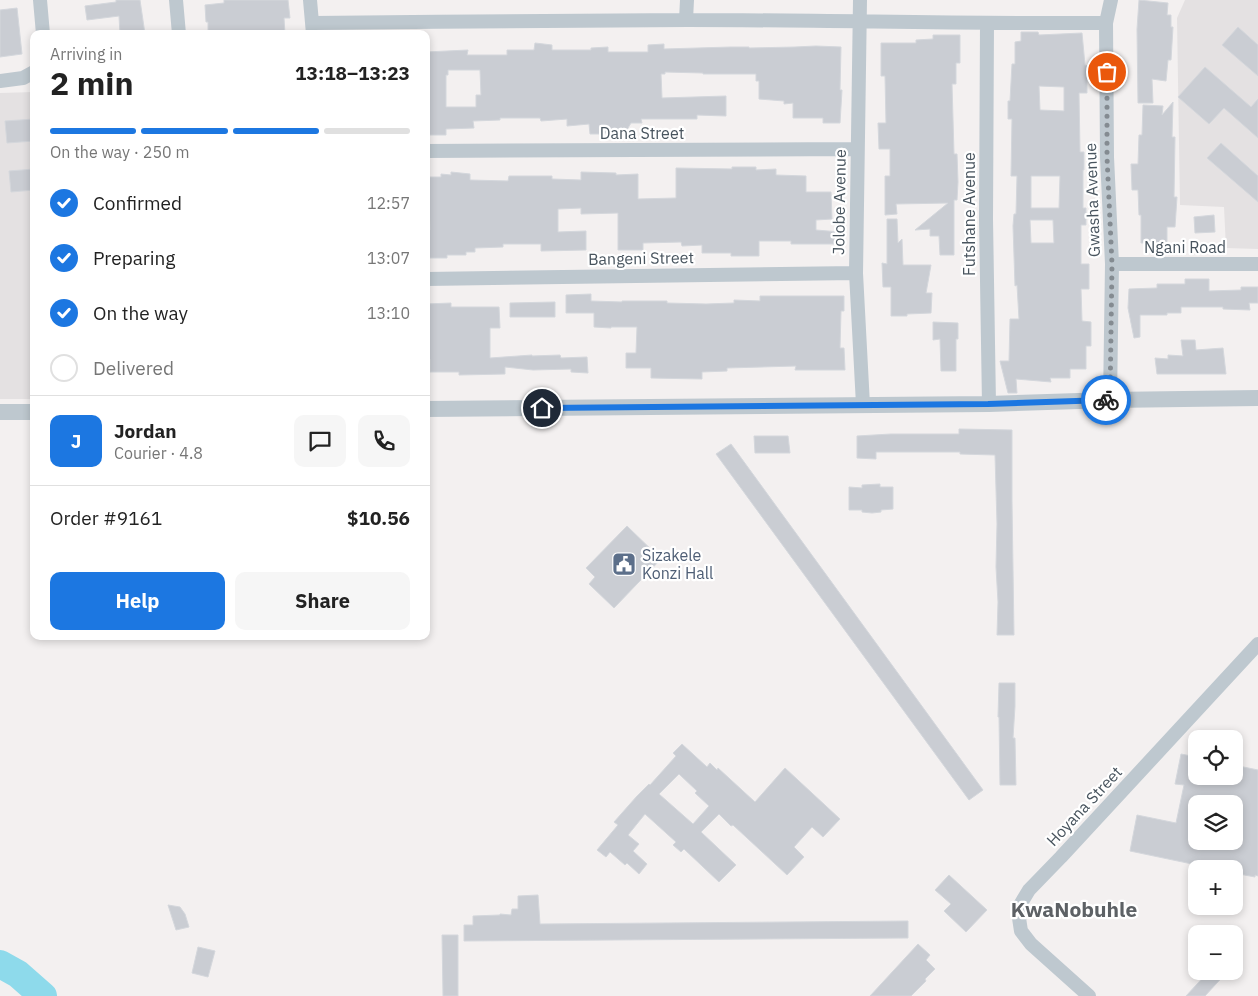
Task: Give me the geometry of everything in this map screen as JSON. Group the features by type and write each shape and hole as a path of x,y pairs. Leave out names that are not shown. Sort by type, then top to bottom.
{"street":[{"path":"40,0 43,28"},
{"path":"176,0 179,30"},
{"path":"310,0 313,28 686,20 987,24 1106,23"},
{"path":"686,20 687,0"},
{"name":"Jolobe Avenue","path":"860,0 856,273 863,405"},
{"name":"Gwasha Avenue","path":"1110,400 1112,264 1107,157 1106,23 1111,0"},
{"name":"Futshane Avenue","path":"987,24 986,219 988,404"},
{"path":"0,81 22,78 30,74"},
{"name":"Dana Street","path":"430,151 858,149"},
{"name":"Ngani Road","path":"1112,264 1258,264"},
{"name":"Bangeni Street","path":"430,279 856,273"},
{"path":"430,409 988,404 1258,398"},
{"path":"0,412 30,412"},
{"name":"Hoyana Street","path":"1090,996 1031,944 1021,931 1020,905 1029,890 1258,644"}],"shaded area":[{"path":"1185,0 1258,0 1258,249 1226,248 1224,207 1180,205 1177,18"},
{"path":"30,92 30,399 0,399 0,93"}],"building":[{"path":"116,0 140,0 144,30 120,30 119,16 87,20 85,6 116,2"},
{"path":"224,0 288,0 290,18 284,18 285,30 208,30 205,5 224,3"},
{"path":"1139,0 1168,3 1167,15 1171,15 1171,27 1173,27 1171,60 1168,60 1166,81 1152,79 1153,103 1138,103 1137,29"},
{"path":"17,8 22,54 0,57 0,10"},
{"path":"1238,27 1258,45 1258,76 1222,45"},
{"path":"1021,32 1038,32 1039,35 1082,33 1085,65 1087,66 1087,93 1079,93 1080,152 1084,152 1083,208 1086,208 1086,225 1081,225 1081,264 1089,264 1089,289 1081,289 1082,321 1091,322 1091,346 1086,346 1086,369 1070,369 1070,378 1050,378 1051,382 1016,379 1017,393 1008,393 1000,361 1009,361 1010,319 1019,319 1017,285 1015,286 1013,226 1014,214 1016,214 1017,176 1011,176 1012,119 1008,119 1008,101 1010,101 1012,64 1015,64 1015,42 1021,41","holes":["1039,86 1064,87 1064,111 1040,110","1031,176 1060,176 1059,208 1031,208","1030,220 1053,220 1054,243 1031,243"]},
{"path":"933,35 960,35 960,63 956,63 956,84 952,84 954,154 957,154 958,182 957,200 954,200 954,255 940,255 939,236 930,236 930,229 915,230 948,203 896,204 897,214 885,215 885,176 890,176 890,149 879,149 878,123 886,123 885,76 881,76 881,43 916,43 916,40 933,39"},
{"path":"535,43 552,45 552,50 591,50 591,48 608,47 608,52 648,52 648,45 664,44 664,49 841,47 840,90 842,90 840,123 823,123 823,118 793,118 793,103 784,104 784,101 759,99 759,81 756,81 756,74 665,72 665,74 661,74 662,98 726,96 726,116 697,115 697,119 641,119 642,123 631,123 625,133 603,134 590,134 589,124 567,126 567,119 541,121 540,118 500,118 500,120 473,121 474,128 446,129 446,135 430,135 430,52 468,50 467,55 507,55 507,50 534,50","holes":["448,70 480,70 481,95 476,95 476,107 446,107 446,75 448,75"]},
{"path":"1205,67 1251,107 1258,99 1258,138 1224,108 1209,124 1178,97"},
{"path":"1173,102 1172,137 1175,137 1174,197 1177,197 1175,227 1167,227 1167,243 1141,243 1141,215 1139,215 1138,190 1132,190 1131,164 1138,164 1139,135 1142,135 1143,105 1163,106 1162,115"},
{"path":"30,119 30,141 7,143 5,121"},
{"path":"1221,143 1258,176 1258,202 1207,158"},
{"path":"732,167 756,167 756,170 776,169 776,175 806,176 806,192 831,192 832,219 816,220 816,230 840,232 840,244 791,244 791,241 759,241 759,256 731,256 731,253 702,253 702,245 682,246 681,242 643,243 643,250 618,250 618,213 581,214 581,208 558,209 558,232 586,231 586,250 541,251 541,244 503,244 503,247 475,248 475,252 466,252 466,255 447,255 447,258 430,258 430,177 441,177 441,174 451,175 451,172 470,174 470,180 508,181 509,176 552,176 552,179 581,180 581,172 616,173 616,175 638,174 638,199 676,198 676,168 732,169"},
{"path":"30,169 30,190 11,192 9,171"},
{"path":"1214,215 1215,232 1195,233 1194,217"},
{"path":"887,219 897,219 898,243 902,239 903,265 931,265 926,293 932,293 931,313 891,316 891,287 883,287 882,263 887,264"},
{"path":"1185,279 1209,279 1209,291 1241,290 1241,287 1258,287 1258,303 1249,303 1250,310 1223,309 1223,307 1181,307 1181,313 1140,315 1140,337 1134,338 1128,308 1129,289 1157,288 1157,284 1185,284"},
{"path":"591,294 591,301 667,301 667,303 706,304 734,303 734,300 760,301 760,296 844,296 844,311 841,311 840,348 844,348 845,370 795,370 796,366 727,368 727,371 702,372 702,379 651,378 651,368 626,368 626,353 636,353 637,327 594,327 594,313 566,313 566,295"},
{"path":"555,302 555,317 510,317 510,303"},
{"path":"451,303 451,307 499,307 500,328 490,328 490,358 532,355 560,355 561,358 587,357 588,373 571,372 571,369 533,370 505,367 505,374 459,375 459,372 430,372 430,304"},
{"path":"933,322 958,323 956,371 941,371 940,339 933,340"},
{"path":"1181,340 1195,340 1196,350 1223,348 1226,374 1157,374 1155,358 1168,359 1168,355 1183,356"},
{"path":"959,429 1012,430 1014,635 997,635 995,455 960,454 960,452 876,452 876,459 857,458 857,436 959,434"},
{"path":"754,436 788,436 790,453 755,453"},
{"path":"731,444 983,790 969,800 716,454"},
{"path":"880,484 880,487 893,487 893,509 872,513 862,512 862,510 849,510 849,487 862,488 862,485"},
{"name":"Sizakele Konzi Hall","path":"627,526 661,559 614,608 589,584 595,577 586,568"},
{"path":"999,683 1015,683 1013,738 1015,738 1016,785 1000,785"},
{"path":"682,744 707,767 710,763 717,770 718,768 755,802 785,768 840,819 823,837 812,827 794,847 804,857 787,875 719,814 701,832 736,865 719,882 684,849 681,852 673,845 676,842 645,814 628,835 639,844 633,851 647,864 639,874 627,863 625,865 610,852 606,857 597,850 618,825 614,822 676,756 673,753","holes":["679,774 697,791 695,793 709,806 693,824 659,794"]},
{"path":"1181,754 1188,755 1188,785 1243,785 1243,767 1258,770 1258,876 1243,875 1243,860 1188,860 1188,863 1130,851 1137,815 1176,823 1184,785 1175,784"},
{"path":"949,875 987,910 966,932 944,911 951,904 935,890"},
{"path":"538,895 540,924 908,921 908,938 464,941 464,925 473,925 473,916 511,915 512,909 518,909 518,896"},
{"path":"168,905 180,907 185,914 189,927 176,930"},
{"path":"442,935 458,935 458,996 443,996"},
{"path":"918,944 930,955 926,960 935,969 925,979 926,981 911,996 870,996"},
{"path":"198,947 215,951 208,977 192,973"},
{"path":"1201,980 1220,980 1205,996 1186,996"}],"waterway":[{"path":"0,964 18,974 43,996"}],"way so far":[{"path":"1106,400 1110,400 1112,264 1107,157 1107,72"}],"place":[{"name":"Sizakele Konzi Hall","path":"624,564"}],"district":[{"name":"KwaNobuhle","path":"1074,909"}],"route":[{"path":"542,408 988,404 1106,400"}]}
